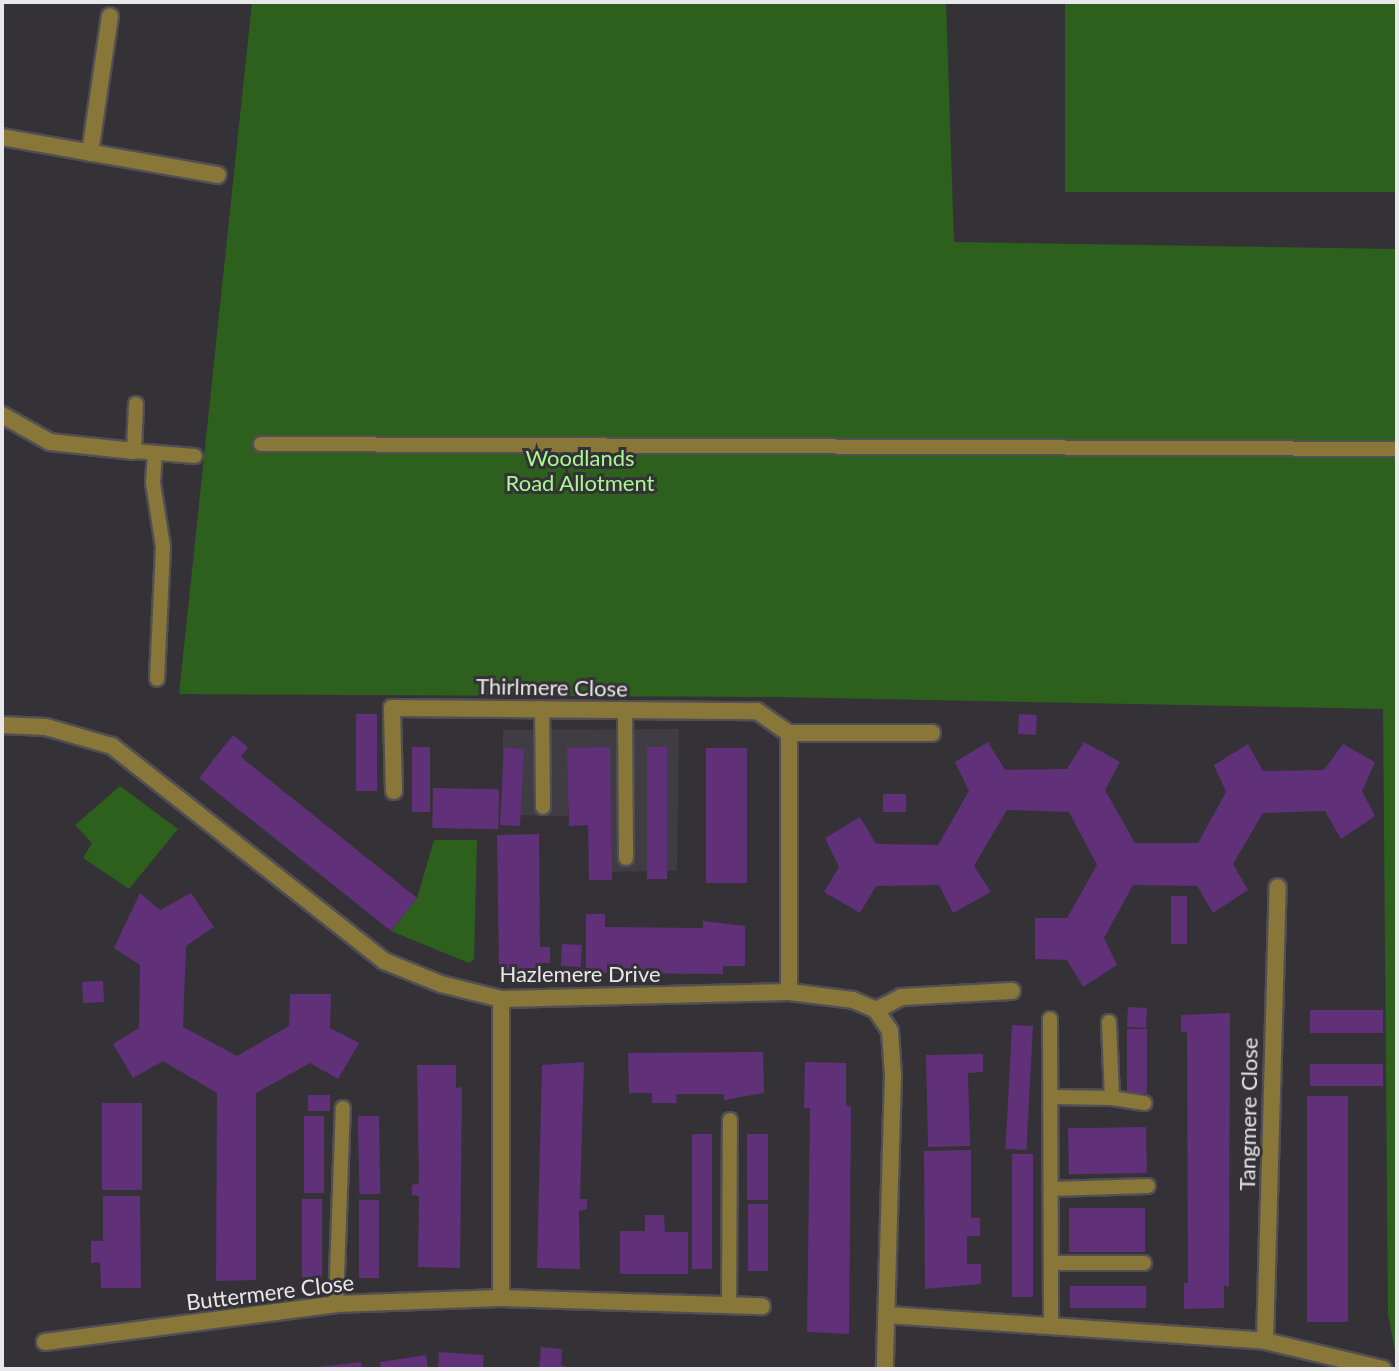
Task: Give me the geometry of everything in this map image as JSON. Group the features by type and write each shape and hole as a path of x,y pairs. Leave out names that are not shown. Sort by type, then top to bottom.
{"street":[{"path":"90,153 112,9"},
{"path":"2,137 218,175"},
{"path":"2,415 50,442 134,451"},
{"name":"Thirlmere Close","path":"394,791 392,708 757,711 789,733"},
{"name":"Hazlemere Drive","path":"2,725 46,727 112,746 384,961 441,984 501,999 789,992 853,1000 876,1010"},
{"path":"789,992 789,733 932,733"},
{"name":"Tangmere Close","path":"1265,1341 1278,887"},
{"path":"885,1369 893,1075 890,1031 876,1010 901,997 1012,991"},
{"path":"501,999 501,1298"},
{"name":"Buttermere Close","path":"45,1342 336,1304 501,1298 762,1306"},
{"path":"888,1315 1051,1323 1265,1341 1383,1369"}],"lane":[{"path":"136,404 134,451 195,456"},
{"path":"261,444 1397,449"},
{"path":"155,453 153,483 163,547 157,679"},
{"path":"542,708 543,807"},
{"path":"625,710 626,858"},
{"path":"1050,1019 1054,1097 1051,1323"},
{"path":"1109,1022 1112,1098"},
{"path":"1054,1097 1112,1098 1145,1103"},
{"path":"336,1304 343,1108"},
{"path":"729,1305 730,1120"},
{"path":"1053,1189 1148,1186"},
{"path":"1052,1263 1144,1263"}],"shaded area":[{"path":"679,729 677,871 591,872 590,808 568,808 568,816 503,815 503,730"}],"green space":[{"name":"Woodlands Road Allotment","path":"252,2 946,2 954,242 1397,249 1397,1361 1388,1314 1383,709 775,697 179,694"},
{"path":"1065,2 1397,2 1397,192 1065,192"},
{"path":"120,786 178,829 129,889 83,858 92,843 75,825"},
{"path":"434,840 477,840 474,960 469,963 391,931 417,898"}],"building":[{"path":"356,714 377,714 377,791 356,791"},
{"path":"1019,714 1037,715 1036,735 1018,734"},
{"path":"233,735 248,747 241,757 417,898 391,931 199,778"},
{"path":"988,742 1005,770 1067,769 1084,742 1120,762 1105,790 1135,843 1198,843 1226,792 1214,765 1248,744 1263,771 1324,770 1343,744 1375,762 1362,791 1375,816 1341,839 1325,811 1263,813 1233,864 1248,890 1213,913 1197,886 1133,885 1104,938 1117,965 1083,987 1067,960 1035,959 1035,918 1067,918 1097,865 1069,812 1007,810 974,866 991,892 953,913 939,885 876,886 860,913 824,892 839,867 825,838 860,817 876,844 938,845 969,791 955,762"},
{"path":"412,747 430,747 430,812 412,812"},
{"path":"610,747 612,880 589,880 588,825 569,826 567,748"},
{"path":"647,747 667,747 667,879 647,879"},
{"path":"504,748 524,749 520,826 500,825"},
{"path":"706,748 747,748 747,883 706,883"},
{"path":"433,788 499,789 498,829 432,828"},
{"path":"883,794 906,794 906,812 883,812"},
{"path":"539,834 540,947 550,947 550,963 539,963 539,969 499,970 497,835"},
{"path":"140,893 160,910 191,893 214,927 186,946 183,1027 237,1056 289,1026 290,994 331,994 330,1028 359,1043 338,1079 310,1063 256,1093 256,1280 216,1281 217,1093 163,1061 133,1078 113,1044 139,1028 140,965 114,948"},
{"path":"1171,896 1187,896 1187,944 1171,944"},
{"path":"586,914 605,914 605,927 703,928 703,921 745,926 745,966 723,966 723,974 586,973"},
{"path":"562,944 582,945 581,967 561,966"},
{"path":"103,981 104,1002 83,1003 82,982"},
{"path":"1128,1007 1147,1008 1146,1028 1127,1027"},
{"path":"1310,1010 1383,1010 1383,1033 1310,1033"},
{"path":"1230,1013 1229,1287 1224,1285 1224,1308 1184,1309 1184,1283 1188,1283 1187,1032 1181,1032 1181,1015"},
{"path":"1012,1025 1033,1026 1026,1150 1006,1149"},
{"path":"1127,1029 1147,1029 1147,1093 1127,1093"},
{"path":"763,1052 764,1093 724,1100 724,1094 676,1094 677,1103 652,1103 652,1093 629,1093 628,1053"},
{"path":"983,1054 983,1072 968,1073 970,1146 928,1147 926,1055"},
{"path":"584,1062 580,1199 587,1199 587,1209 579,1211 580,1269 537,1268 542,1065"},
{"path":"805,1062 846,1063 846,1105 851,1107 849,1334 807,1332 810,1108 804,1108"},
{"path":"1310,1064 1383,1064 1383,1086 1310,1086"},
{"path":"417,1065 456,1065 456,1088 462,1087 460,1268 418,1267 419,1196 412,1195 412,1185 419,1183"},
{"path":"308,1095 330,1095 330,1111 308,1111"},
{"path":"1307,1096 1348,1096 1348,1322 1307,1322"},
{"path":"102,1103 142,1103 142,1190 102,1190"},
{"path":"304,1116 324,1116 324,1193 304,1193"},
{"path":"358,1116 379,1116 380,1194 359,1194"},
{"path":"1146,1127 1147,1173 1069,1174 1068,1128"},
{"path":"692,1134 712,1134 712,1269 692,1269"},
{"path":"747,1134 768,1134 768,1200 747,1200"},
{"path":"971,1150 971,1218 980,1218 980,1236 967,1236 967,1264 981,1264 981,1284 925,1289 924,1151"},
{"path":"1012,1154 1033,1154 1033,1297 1012,1297"},
{"path":"103,1196 140,1196 141,1288 101,1288 100,1262 91,1263 91,1241 103,1241"},
{"path":"302,1199 322,1199 322,1277 302,1277"},
{"path":"359,1200 379,1200 379,1278 359,1278"},
{"path":"748,1204 768,1204 768,1271 748,1271"},
{"path":"1069,1208 1145,1208 1145,1252 1069,1252"},
{"path":"645,1215 664,1215 665,1232 688,1232 688,1274 620,1274 620,1231 645,1231"},
{"path":"1070,1286 1146,1286 1146,1308 1070,1308"},
{"path":"541,1347 562,1349 561,1365 575,1369 539,1369"},
{"path":"439,1352 484,1355 483,1369 438,1369"},
{"path":"426,1355 428,1369 381,1369 380,1362"},
{"path":"361,1362 362,1369 317,1369 317,1367"}]}
